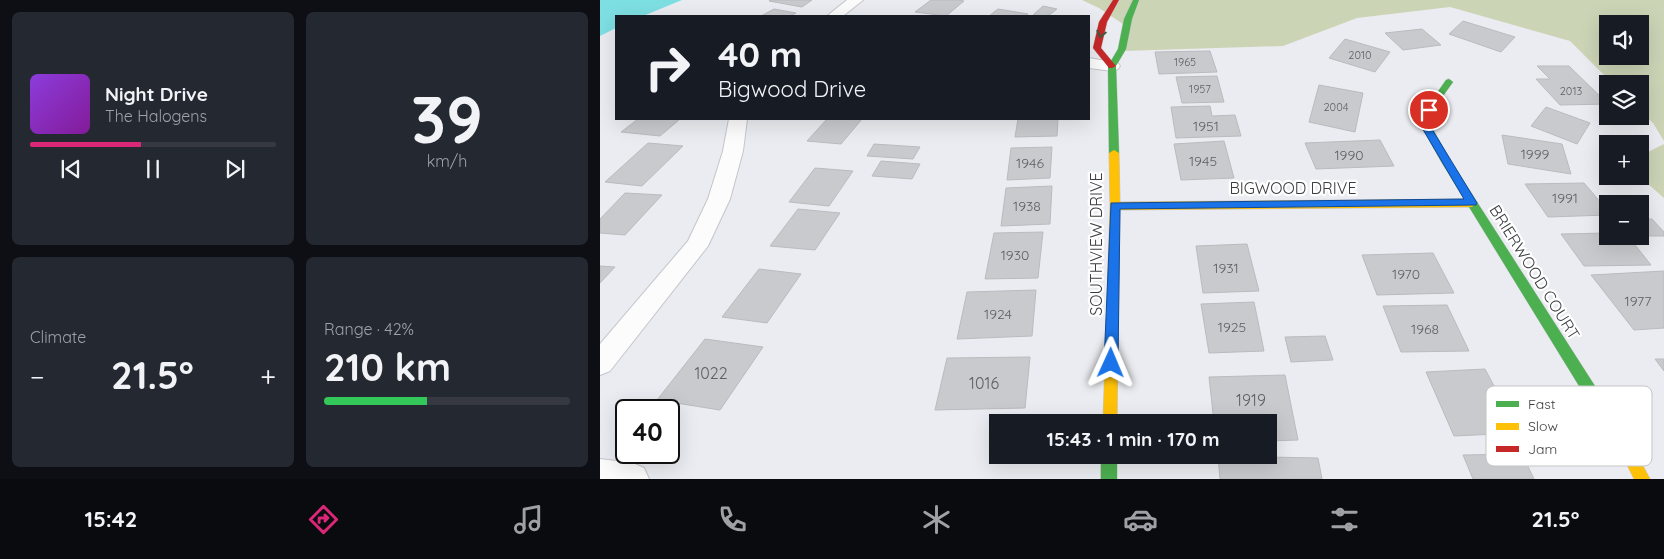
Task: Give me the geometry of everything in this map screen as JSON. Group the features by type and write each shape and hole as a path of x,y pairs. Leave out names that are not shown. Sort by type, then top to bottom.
{"street":[{"path":"835,15 856,0"},
{"path":"1112,66 1097,48 1103,22 1116,0"},
{"name":"SOUTHVIEW DRIVE","path":"1110,414 1115,206 1112,66 1122,51 1125,26 1130,10 1136,0"},
{"path":"1090,63 1112,66"},
{"name":"BRIERWOOD COURT","path":"1449,82 1429,110 1426,126 1586,386"},
{"path":"600,363 697,246 719,199 733,151 738,120"},
{"name":"BIGWOOD DRIVE","path":"1115,206 1472,203"},
{"path":"1109,464 1109,479"},
{"name":"BRIERWOOD COURT","path":"1635,466 1642,479"},
{"path":"600,474 633,479"}],"green space":[{"path":"1082,0 1664,0 1664,141 1649,119 1649,75 1604,75 1570,41 1450,7 1357,18 1283,46 1123,51 1126,26 1099,8"},
{"path":"1664,144 1664,198 1649,185 1649,152"}],"water":[{"path":"600,0 682,0 645,15 615,15 615,28 600,36"}],"building":[{"path":"770,0 812,0 802,7"},
{"path":"931,0 964,1 947,15 915,12"},
{"path":"1043,6 1057,9 1049,15 1033,15"},
{"path":"774,9 796,13 792,15 763,15"},
{"path":"998,9 1028,14 1027,15 990,15"},
{"path":"1463,21 1515,37 1501,52 1449,34"},
{"path":"1422,29 1441,45 1403,50 1385,33"},
{"path":"1345,39 1390,52 1375,72 1329,58"},
{"path":"1210,51 1217,72 1159,74 1155,52"},
{"path":"1537,66 1569,66 1599,95 1599,104 1560,105 1536,79 1550,79"},
{"path":"1217,76 1224,102 1182,103 1176,77"},
{"path":"1319,85 1363,93 1355,132 1309,122"},
{"path":"1210,106 1212,116 1235,115 1241,136 1176,138 1171,107"},
{"path":"1546,107 1590,123 1577,144 1531,126"},
{"path":"637,120 679,120 660,136 621,132"},
{"path":"826,120 861,120 841,144 807,141"},
{"path":"1018,120 1058,120 1057,136 1015,137"},
{"path":"1502,135 1562,144 1571,174 1508,164"},
{"path":"1380,140 1394,166 1316,169 1305,143"},
{"path":"1224,141 1234,178 1181,180 1174,144"},
{"path":"648,143 683,146 642,186 605,182"},
{"path":"874,144 920,147 913,159 867,156"},
{"path":"1052,147 1050,178 1007,180 1011,148"},
{"path":"881,161 920,164 912,179 872,176"},
{"path":"815,168 853,171 829,206 789,202"},
{"path":"1584,183 1599,200 1599,215 1548,217 1525,184"},
{"path":"1052,186 1050,224 1001,226 1006,188"},
{"path":"625,193 662,195 625,235 600,233 600,219"},
{"path":"798,209 840,213 815,250 770,246"},
{"path":"1649,219 1652,219 1664,232 1664,236 1649,236"},
{"path":"1043,232 1038,278 985,279 994,233"},
{"path":"1599,233 1599,245 1635,245 1651,265 1584,266 1561,234"},
{"path":"1247,244 1259,291 1203,293 1196,246"},
{"path":"1433,253 1454,293 1377,295 1362,255"},
{"path":"600,266 615,267 600,283"},
{"path":"759,269 801,274 767,323 722,317"},
{"path":"1664,271 1664,328 1634,330 1591,275"},
{"path":"1036,290 1032,336 957,339 967,292"},
{"path":"1254,302 1264,351 1209,353 1201,304"},
{"path":"1447,305 1469,351 1401,352 1383,306"},
{"path":"1325,336 1333,360 1291,362 1285,337"},
{"path":"705,339 763,347 720,410 680,404 680,399 658,399"},
{"path":"1030,357 1025,408 935,410 947,358"},
{"path":"1655,359 1664,359 1664,371"},
{"path":"1485,369 1494,386 1486,386 1486,435 1454,436 1426,372"},
{"path":"1285,375 1298,440 1277,441 1277,414 1213,414 1209,377"},
{"path":"1463,455 1486,455 1486,466 1528,466 1534,479 1473,479"},
{"path":"1277,457 1318,458 1322,479 1220,479 1219,464 1277,464"}],"traffic: fast":[{"path":"1114,153 1112,66 1122,49 1128,19 1136,0"},
{"path":"1449,82 1429,110 1426,126 1447,163 1587,386"},
{"path":"1109,464 1109,479"}],"traffic: slow":[{"path":"1110,414 1115,206 1114,153"},
{"path":"1115,206 1472,203"},
{"path":"1635,466 1642,479"}],"traffic: jam":[{"path":"1112,66 1097,48 1103,22 1116,0"}],"route":[{"path":"1111,363 1115,206 1472,203 1433,141 1426,126 1429,110"}]}
